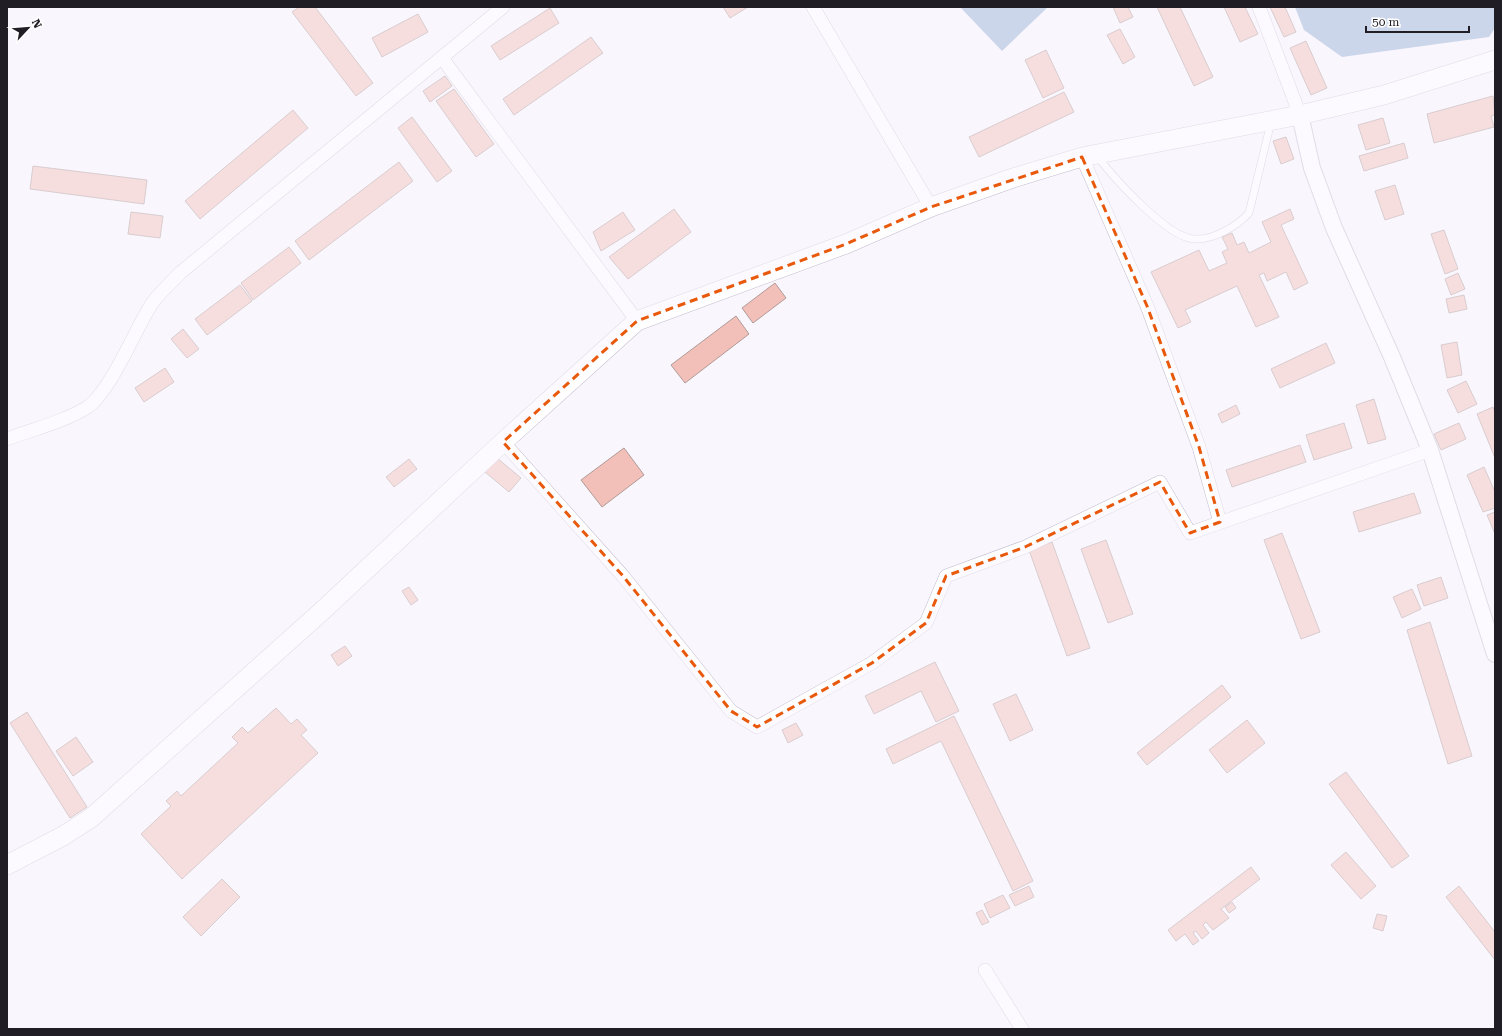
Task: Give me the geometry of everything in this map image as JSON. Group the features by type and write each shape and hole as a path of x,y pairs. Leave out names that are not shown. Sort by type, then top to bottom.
{"main road":[{"path":"7,865 63,836 91,818 321,612 503,442 637,321 846,244 931,207 1013,178 1088,155 1272,119 1300,115 1384,95 1495,60"}],"street":[{"path":"7,439 77,413 89,405 103,389 149,308 180,273 503,7"},
{"path":"814,7 931,207"},
{"path":"1259,7 1300,115 1312,168 1334,228 1392,356 1430,450 1495,654"},
{"path":"442,58 637,321"},
{"path":"1088,155 1147,306 1199,447 1220,522"},
{"path":"503,442 623,576 731,711 757,727 872,663 926,623 946,576 1025,547 1160,482 1190,533 1430,450"},
{"path":"985,970 1022,1029"}],"lane":[{"path":"1088,155 1113,177 1138,203 1174,231 1195,240 1221,233 1241,222 1250,214 1272,119"}],"highlighted area":[{"path":"1082,157 1147,306 1199,447 1220,522 1190,533 1160,482 1025,547 946,576 926,623 872,663 757,727 731,711 623,576 503,442 637,321 846,244 931,207"}],"water":[{"path":"960,7 1048,7 1002,51"},
{"path":"1295,7 1495,7 1495,28 1489,37 1342,57 1304,30"}],"building":[{"path":"299,7 315,7 373,83 356,96 292,12"},
{"path":"723,7 748,7 730,18"},
{"path":"1113,7 1128,7 1133,17 1120,23"},
{"path":"1157,7 1180,7 1213,77 1194,86"},
{"path":"1224,7 1245,7 1258,34 1240,42"},
{"path":"1270,7 1285,7 1296,32 1284,37"},
{"path":"550,8 559,23 500,60 491,46"},
{"path":"418,14 428,32 382,57 372,38"},
{"path":"1120,29 1135,57 1123,64 1107,35"},
{"path":"591,37 603,53 514,115 503,99"},
{"path":"1306,41 1327,88 1311,95 1290,48"},
{"path":"1046,50 1064,88 1043,98 1025,60"},
{"path":"445,76 452,86 430,102 423,91"},
{"path":"454,89 494,144 476,157 436,101"},
{"path":"1064,92 1074,112 979,157 969,137"},
{"path":"1493,96 1495,115 1491,116 1494,127 1434,143 1427,114"},
{"path":"293,110 308,128 200,219 185,201"},
{"path":"412,117 452,171 437,182 398,128"},
{"path":"1383,118 1390,143 1366,150 1358,125"},
{"path":"1286,137 1294,159 1281,164 1273,141"},
{"path":"1404,143 1408,158 1364,171 1359,156"},
{"path":"399,162 413,181 309,260 295,241"},
{"path":"33,166 147,180 144,204 30,189"},
{"path":"1395,185 1404,214 1385,220 1375,191"},
{"path":"674,209 691,232 628,279 609,257"},
{"path":"1290,209 1294,219 1281,225 1308,283 1294,290 1286,272 1267,281 1264,273 1259,275 1279,317 1256,327 1237,286 1185,310 1191,322 1178,328 1151,272 1199,250 1209,271 1227,263 1222,252 1228,249 1222,237 1232,233 1237,245 1244,242 1249,253 1271,242 1262,222"},
{"path":"131,212 163,216 160,238 128,234"},
{"path":"623,212 635,230 601,251 593,232"},
{"path":"1444,230 1458,269 1445,274 1431,234"},
{"path":"289,247 301,263 253,300 241,283"},
{"path":"1458,273 1465,289 1451,295 1445,279"},
{"path":"775,283 786,298 753,323 742,308"},
{"path":"240,285 252,301 207,335 195,319"},
{"path":"1464,295 1467,309 1449,313 1446,299"},
{"path":"736,316 749,334 685,383 671,365"},
{"path":"183,329 199,349 187,358 171,339"},
{"path":"1457,342 1462,375 1447,378 1441,345"},
{"path":"1326,343 1335,363 1280,388 1271,369"},
{"path":"165,368 174,382 144,402 135,388"},
{"path":"1466,381 1477,404 1458,413 1447,390"},
{"path":"1374,399 1386,439 1368,444 1356,405"},
{"path":"1236,405 1240,414 1222,423 1218,414"},
{"path":"1493,407 1495,413 1495,458 1477,414"},
{"path":"1344,423 1352,448 1314,460 1306,435"},
{"path":"1459,423 1466,439 1441,450 1434,434"},
{"path":"1300,445 1306,462 1232,487 1226,470"},
{"path":"624,448 644,475 602,507 581,480"},
{"path":"497,458 521,478 509,492 485,472"},
{"path":"409,459 417,469 394,487 386,477"},
{"path":"1484,467 1495,492 1495,508 1483,512 1467,475"},
{"path":"1414,493 1421,513 1359,532 1353,512"},
{"path":"1495,512 1495,534 1487,515"},
{"path":"1282,533 1320,632 1301,639 1264,540"},
{"path":"1106,540 1133,614 1108,623 1081,549"},
{"path":"1052,542 1090,648 1067,656 1029,550"},
{"path":"1441,577 1448,598 1424,606 1417,585"},
{"path":"409,587 418,600 411,605 402,591"},
{"path":"1412,589 1421,609 1402,618 1393,597"},
{"path":"1430,622 1472,756 1448,764 1407,630"},
{"path":"345,646 352,656 338,666 331,655"},
{"path":"935,662 959,711 936,722 921,691 874,714 865,696"},
{"path":"1222,685 1231,697 1147,765 1137,753"},
{"path":"1016,694 1033,730 1010,741 993,704"},
{"path":"276,708 291,724 297,719 307,730 301,735 318,753 182,879 141,834 171,806 166,801 177,791 181,796 238,743 232,737 242,727 248,733"},
{"path":"27,712 87,807 70,818 10,723"},
{"path":"954,716 1033,881 1013,891 941,741 893,764 886,749"},
{"path":"1247,720 1265,743 1227,773 1209,750"},
{"path":"796,723 803,735 788,743 782,730"},
{"path":"76,737 93,762 73,776 56,751"},
{"path":"1346,772 1409,856 1392,868 1329,784"},
{"path":"1346,852 1376,886 1361,899 1331,865"},
{"path":"1251,867 1260,879 1221,909 1229,918 1213,930 1206,922 1203,925 1209,933 1202,939 1196,931 1193,933 1199,941 1193,945 1185,934 1176,941 1168,930"},
{"path":"222,879 240,897 201,936 183,917"},
{"path":"1029,886 1034,897 1015,906 1009,895"},
{"path":"1459,886 1495,932 1495,960 1446,897"},
{"path":"1003,895 1010,908 990,918 984,904"},
{"path":"1232,902 1236,908 1229,913 1225,907"},
{"path":"982,910 989,922 982,925 976,913"},
{"path":"1377,914 1387,916 1383,931 1373,928"}]}
